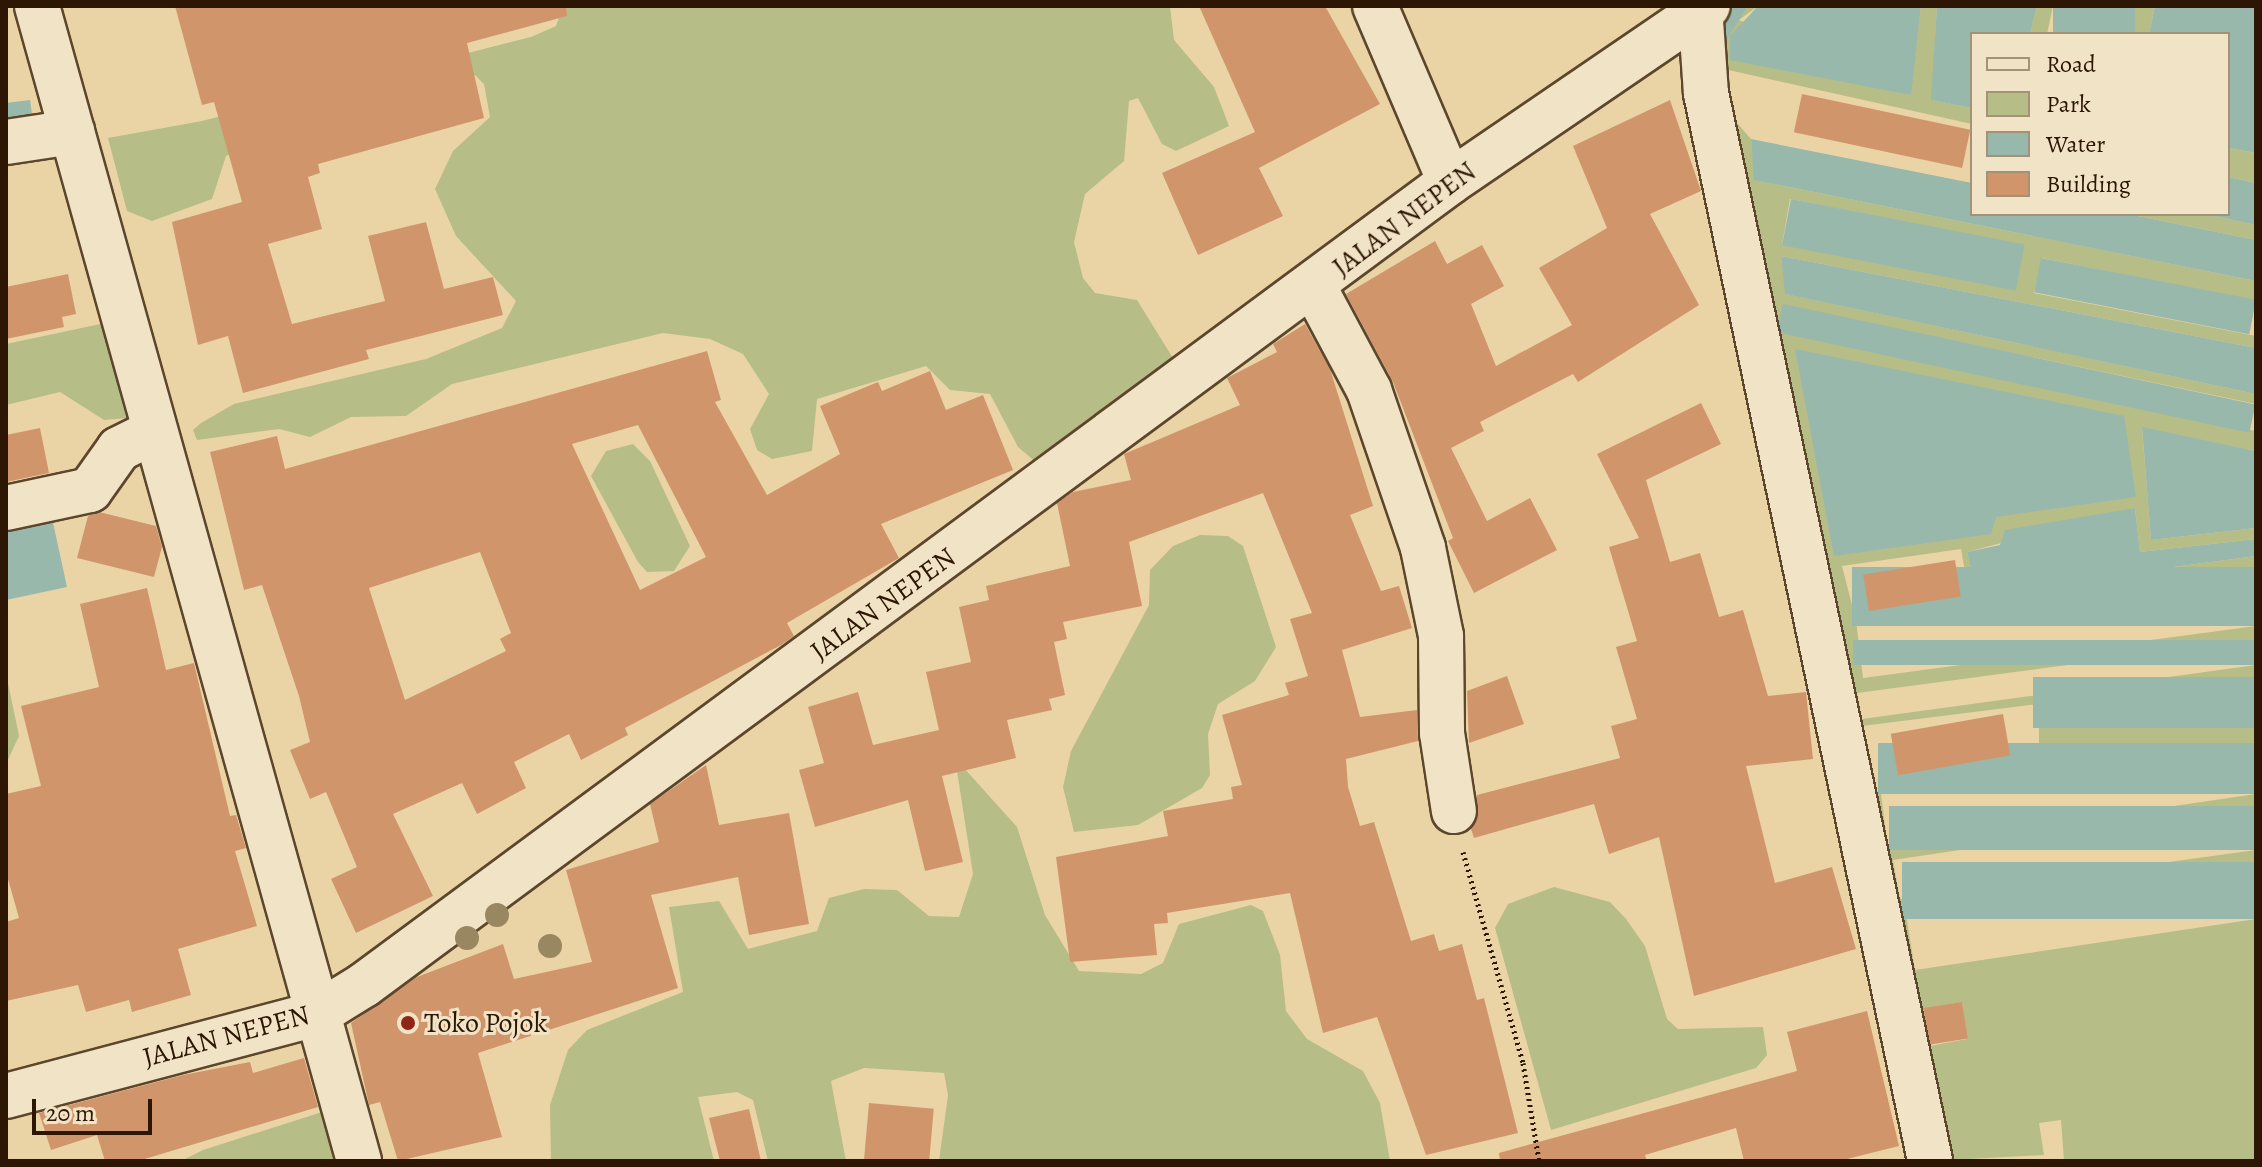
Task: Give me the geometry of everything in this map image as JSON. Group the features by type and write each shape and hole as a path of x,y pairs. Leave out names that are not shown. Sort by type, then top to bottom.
{"street":[{"path":"37,6 359,1161"},
{"path":"1375,6 1450,182"},
{"path":"1703,8 1706,93 1930,1161"},
{"name":"JALAN NEPEN","path":"6,1096 317,1014 1314,287 1450,182 1703,8"},
{"path":"6,142 72,132"},
{"path":"1314,287 1369,390 1423,548 1441,636 1442,733 1454,811"},
{"path":"6,508 90,490 119,449 155,431"}],"path":[{"path":"1454,811 1523,1063 1539,1161"}],"green space":[{"path":"563,6 1170,6 1174,40 1214,87 1229,126 1176,151 1162,144 1138,98 1129,101 1124,161 1085,194 1074,242 1083,278 1095,293 1137,300 1176,363 1038,464 1018,447 990,394 950,390 926,366 817,399 812,451 772,459 757,450 750,429 769,394 743,354 710,339 663,333 452,384 406,416 351,417 310,437 279,429 197,440 193,430 234,404 426,359 502,328 516,301 456,236 435,189 453,151 490,117 484,84 475,75 314,119 226,156 212,199 152,221 127,211 108,138 202,121 531,37 556,26"},
{"path":"1700,6 1758,6 1739,20 1910,95 1921,6 1937,6 1932,100 1970,108 1970,124 1724,69 1732,117 1751,139 1755,180 2256,281 2256,301 2042,258 2034,293 2256,336 2256,348 1781,256 1786,294 2256,394 2256,404 1783,305 1787,333 2256,431 2256,451 2142,428 2151,540 2256,528 2256,539 2140,552 2135,508 1967,552 1978,593 2256,556 2256,567 1856,620 1863,678 2256,626 2256,640 1857,693 1862,719 2256,665 2256,677 1854,727 1865,781 1881,794 1888,848 2256,794 2256,806 1893,860 1900,899 2256,850 2256,862 1906,914 1915,970 2256,919 2256,1161 2064,1161 2061,1120 2039,1123 2044,1155 1930,1161","holes":["1791,199 2023,246 1782,245","1961,549 1969,595 1854,613 1842,566","1962,1002 1967,1039 1930,1046 1924,1009"]},
{"path":"2037,6 2053,6 2047,32 2030,32"},
{"path":"2135,6 2155,6 2149,32 2129,32"},
{"path":"2230,148 2256,153 2256,183 2230,177"},
{"path":"2138,216 2213,216 2256,225 2256,240"},
{"path":"124,319 151,416 104,420 60,392 6,405 6,344"},
{"path":"633,444 650,461 690,546 674,571 647,572 638,562 591,476 606,451"},
{"path":"1200,535 1228,536 1243,546 1276,647 1255,681 1218,704 1208,734 1210,775 1202,788 1138,825 1074,832 1063,787 1071,751 1149,605 1150,570 1173,546"},
{"path":"6,673 19,736 6,764"},
{"path":"2039,728 2256,728 2256,743 2039,743"},
{"path":"955,758 1017,827 1045,915 1079,971 1141,974 1163,963 1179,924 1251,905 1263,911 1280,955 1286,1011 1307,1039 1363,1071 1380,1103 1390,1161 939,1161 948,1095 944,1073 864,1068 831,1081 846,1161 768,1161 753,1100 737,1092 698,1097 714,1161 551,1161 550,1105 568,1050 587,1030 683,992 669,907 719,901 748,949 817,931 829,898 864,889 897,890 929,916 959,917 973,874"},
{"path":"1554,887 1610,902 1626,919 1645,946 1667,1019 1678,1029 1763,1027 1767,1055 1756,1068 1551,1130 1495,928 1508,904"},
{"path":"341,1106 359,1161 181,1161 203,1150"}],"water":[{"path":"1758,6 1921,6 1911,95 1730,60 1730,36"},
{"path":"1937,6 2037,6 2030,32 1970,32 1970,108 1931,100"},
{"path":"2053,6 2135,6 2135,32 2053,32"},
{"path":"2155,6 2256,6 2256,153 2230,148 2230,32 2149,32"},
{"path":"30,100 34,128 6,132 6,103"},
{"path":"1751,139 1970,183 1970,216 2138,216 2256,240 2256,281 1754,180"},
{"path":"2230,177 2256,183 2256,225 2213,216 2230,216"},
{"path":"1791,199 2025,244 2016,291 1782,245"},
{"path":"1781,256 2256,348 2256,394 1785,294"},
{"path":"2041,258 2256,300 2249,334 2034,292"},
{"path":"1783,304 2255,404 2249,433 1777,332"},
{"path":"1795,349 2124,416 2136,497 1996,517 1991,534 1834,556"},
{"path":"2142,427 2256,451 2256,528 2151,540"},
{"path":"2135,508 2140,552 2256,539 2256,556 1977,593 1967,552 2000,545 2005,530"},
{"path":"52,518 67,587 6,600 6,528"},
{"path":"1852,567 2256,567 2256,626 1852,626"},
{"path":"1853,640 2256,640 2256,665 1853,665"},
{"path":"2033,677 2256,677 2256,728 2033,728"},
{"path":"1878,743 2256,743 2256,794 1878,794"},
{"path":"1889,806 2256,806 2256,850 1889,850"},
{"path":"1902,862 2256,862 2256,919 1902,919"}],"building":[{"path":"175,6 566,6 567,16 467,43 484,118 318,164 320,173 308,177 322,229 268,244 292,324 385,301 368,236 426,222 444,289 493,277 503,315 366,350 369,359 243,393 228,336 198,345 172,222 242,202 214,102 202,105"},
{"path":"1199,6 1325,6 1380,104 1259,168 1283,216 1198,255 1162,173 1255,132"},
{"path":"1802,94 1970,130 1962,168 1794,132"},
{"path":"1670,100 1701,191 1650,214 1699,305 1578,382 1573,374 1480,422 1484,431 1451,448 1487,521 1530,498 1557,550 1474,593 1448,541 1453,538 1393,382 1346,294 1435,241 1447,264 1482,245 1504,286 1471,304 1496,366 1572,325 1539,268 1607,228 1573,146"},
{"path":"68,274 76,314 62,317 64,327 6,339 6,287"},
{"path":"1305,324 1330,369 1373,506 1350,515 1381,591 1399,586 1412,628 1342,650 1360,717 1417,710 1418,741 1346,759 1348,787 1360,826 1374,822 1411,941 1434,934 1439,951 1462,944 1477,1000 1484,998 1518,1133 1426,1155 1377,1017 1323,1033 1290,893 1167,913 1168,923 1154,924 1157,955 1070,962 1056,857 1168,836 1163,811 1233,799 1231,787 1242,785 1222,715 1289,695 1285,683 1308,676 1290,619 1312,613 1263,493 1129,542 1142,606 1063,622 1067,639 1054,642 1065,695 1049,699 1052,710 1007,720 1016,758 942,776 963,862 925,871 908,800 815,827 799,770 824,763 808,707 858,692 873,745 939,730 926,672 971,662 959,607 989,600 986,586 1070,566 1057,503 1073,492 1131,480 1124,454 1240,405 1227,378 1277,352 1273,344"},
{"path":"707,351 721,400 715,402 767,495 840,454 820,406 878,382 882,391 930,371 946,410 983,395 1013,470 881,524 899,558 787,623 794,636 781,645 625,728 628,735 581,760 569,734 514,762 526,788 477,814 462,783 393,814 433,896 356,933 331,879 357,867 326,792 310,799 290,750 310,742 299,696 262,585 244,590 210,452 277,436 285,469","holes":["638,425 706,557 640,590 572,444","480,552 511,633 500,639 506,651 405,700 369,588"]},
{"path":"1701,403 1721,444 1646,480 1670,562 1700,553 1719,617 1743,610 1768,696 1806,692 1813,759 1746,766 1775,883 1832,867 1856,949 1694,996 1659,837 1609,854 1594,804 1474,838 1471,829 1477,795 1620,758 1611,726 1637,719 1616,647 1637,641 1609,547 1639,538 1597,454"},
{"path":"40,428 49,473 6,482 6,435"},
{"path":"99,512 156,526 162,547 154,577 77,558 88,516"},
{"path":"1955,560 1961,597 1869,611 1863,575"},
{"path":"147,588 166,670 194,663 230,816 236,815 246,848 235,851 257,926 178,949 191,995 132,1012 129,1000 86,1012 78,985 6,1001 6,922 19,918 6,872 6,794 41,786 21,706 99,687 80,604"},
{"path":"1507,676 1524,724 1469,743 1467,691"},
{"path":"2003,714 2010,755 1898,775 1891,734"},
{"path":"706,765 719,825 789,813 809,924 749,935 738,877 651,895 678,988 478,1053 502,1137 398,1161 380,1102 369,1105 351,1023 417,977 503,944 514,979 592,962 566,870 659,842 650,804"},
{"path":"1962,1002 1968,1039 1929,1045 1923,1008"},
{"path":"1867,1011 1899,1146 1839,1161 1744,1161 1736,1128 1645,1155 1647,1161 1500,1161 1499,1153 1797,1071 1787,1032"},
{"path":"304,1058 318,1107 138,1161 105,1161 97,1135 51,1150 39,1113 183,1075 250,1062 253,1073"},
{"path":"869,1103 934,1109 929,1161 864,1161"},
{"path":"749,1109 761,1161 720,1161 709,1118"}],"waterway":[{"path":"1720,39 1741,6"}],"place":[{"name":"Toko Pojok","path":"408,1023"}]}
